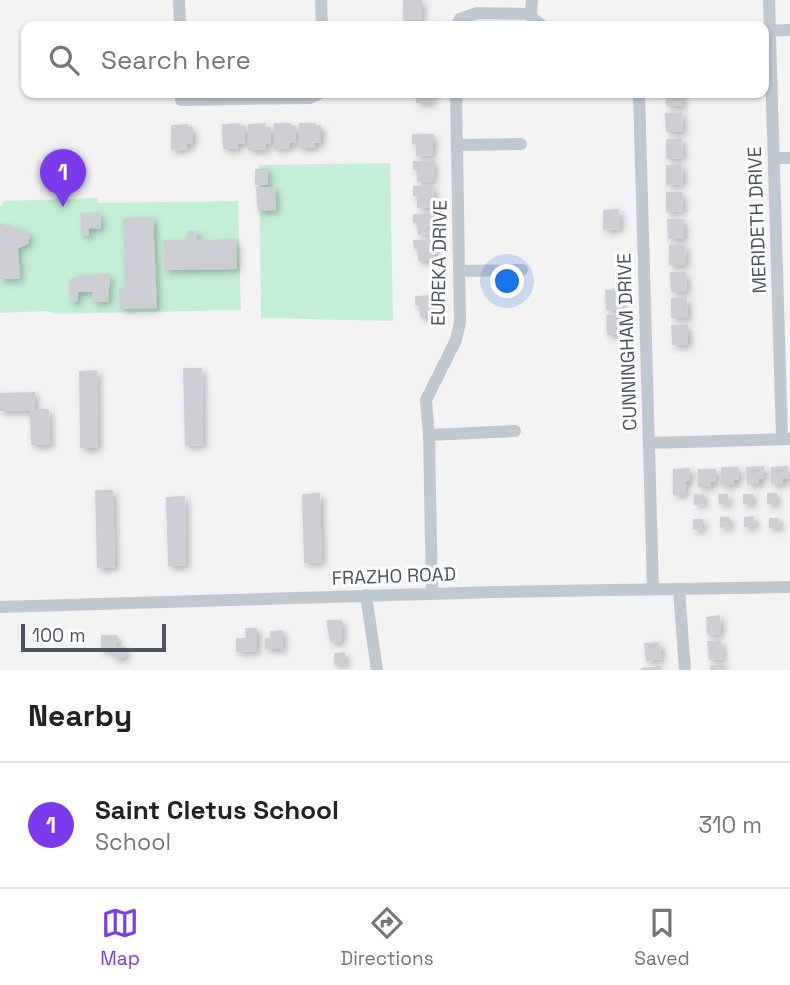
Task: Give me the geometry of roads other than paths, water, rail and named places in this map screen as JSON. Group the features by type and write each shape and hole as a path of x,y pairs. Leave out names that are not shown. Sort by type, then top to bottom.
{"street":[{"path":"179,0 180,21"},
{"path":"321,0 321,21"},
{"path":"532,0 531,14 537,21"},
{"name":"MERIDETH DRIVE","path":"767,21 769,0"},
{"path":"462,21 477,13 531,14"},
{"path":"769,31 790,30"},
{"name":"MERIDETH DRIVE","path":"769,73 785,309 786,439"},
{"name":"EUREKA DRIVE","path":"432,594 426,400 456,340 460,322 456,98"},
{"name":"CUNNINGHAM DRIVE","path":"639,98 653,589"},
{"path":"458,145 521,144"},
{"path":"775,158 790,158"},
{"path":"460,271 522,271"},
{"path":"429,435 515,431"},
{"path":"650,443 786,439"},
{"name":"FRAZHO ROAD","path":"0,607 366,595 790,587"},
{"path":"679,589 685,670"},
{"path":"366,595 377,670"}],"place":[{"name":"Saint Cletus School","path":"63,207"}]}
